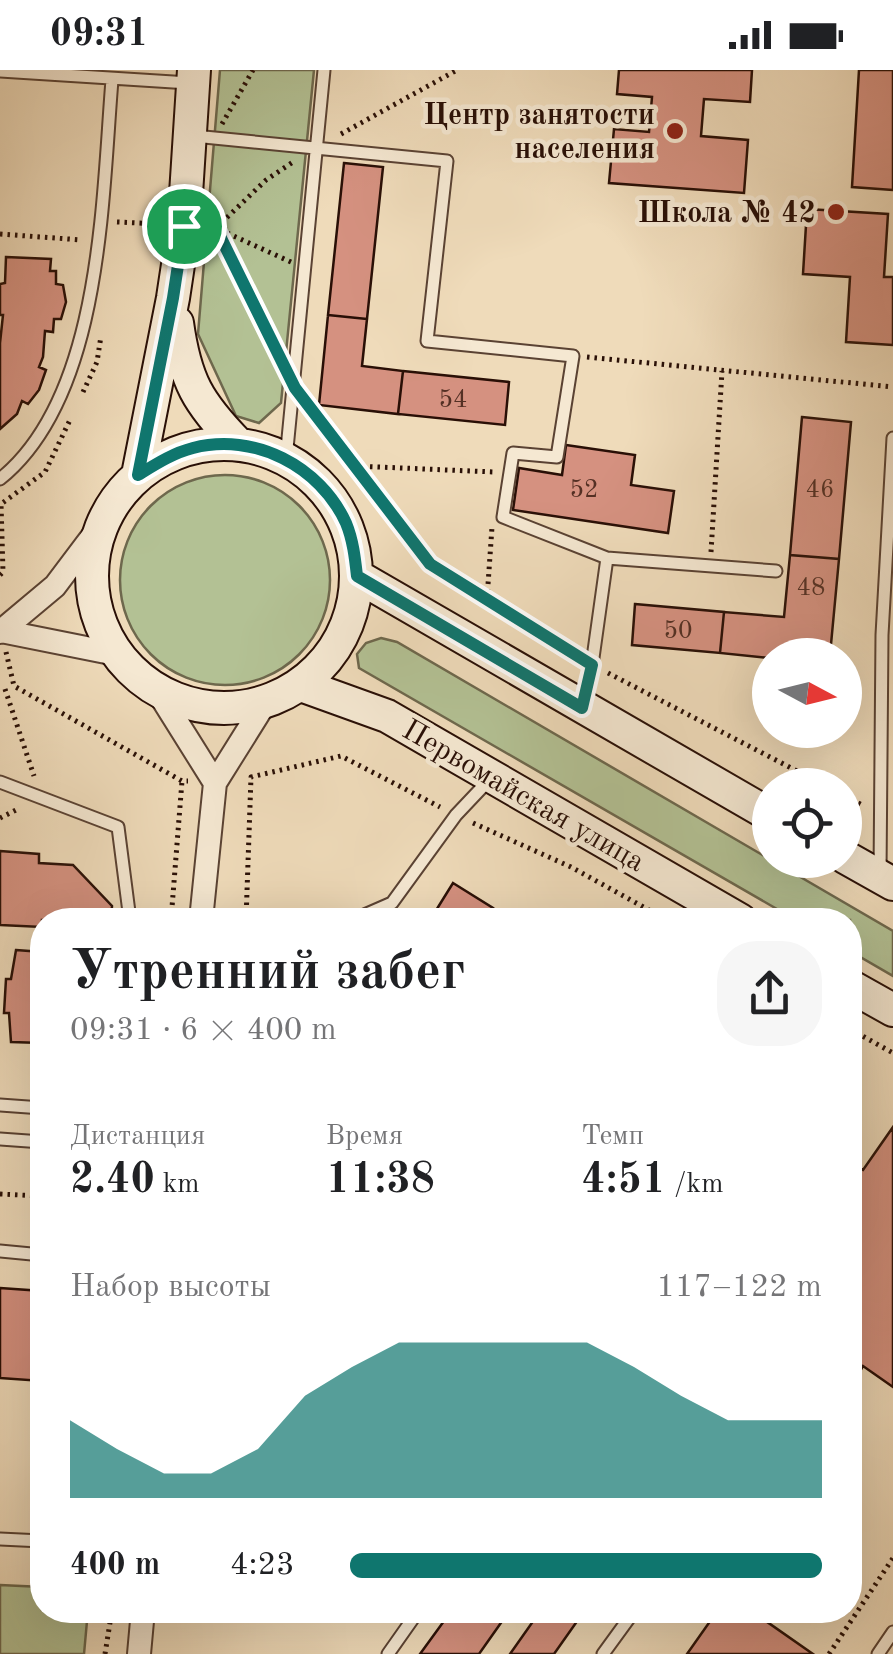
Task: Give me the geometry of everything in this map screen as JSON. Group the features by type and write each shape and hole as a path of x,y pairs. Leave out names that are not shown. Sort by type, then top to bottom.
{"main road":[{"path":"138,475 173,298 200,227 202,136 194,77"},
{"path":"173,298 183,363 205,410 238,444"},
{"path":"238,444 286,459 319,483 335,503 354,550 357,576 352,614 333,652 301,685 265,703 238,709 210,708 183,703 158,692 116,654 102,628 94,600 94,550 104,520 138,475 166,458 196,447 238,444"},
{"path":"357,576 752,805"},
{"name":"Первомайская улица","path":"301,685 387,716 719,908"},
{"path":"862,867 886,880"},
{"path":"862,993 893,1010"}],"street":[{"path":"1,631 55,586 104,520"},
{"path":"1,631 116,654"},
{"path":"158,692 214,783"},
{"path":"202,908 214,783 265,703"},
{"path":"139,1654 142,1623"}],"lane":[{"path":"286,459 324,70"},
{"path":"0,71 85,74 112,80 194,77"},
{"path":"0,479 20,463 50,414 75,361 98,242 112,80"},
{"path":"202,136 447,160 427,341 573,356 557,457 513,453 503,517 607,558 776,571"},
{"path":"886,880 882,635 893,438"},
{"path":"582,708 607,558"},
{"path":"381,908 392,903 456,815 492,776"},
{"path":"0,782 118,827 128,908"},
{"path":"0,1105 30,1107"},
{"path":"0,1139 30,1141"},
{"path":"0,1252 30,1254"},
{"path":"0,1538 30,1541"},
{"path":"388,1654 409,1623"},
{"path":"603,1654 626,1623"},
{"path":"878,1654 893,1632"}],"path":[{"path":"202,136 253,70"},
{"path":"117,222 200,227 305,268"},
{"path":"200,227 295,388 430,564 592,665 791,768"},
{"path":"0,234 98,242"},
{"path":"573,356 893,388"},
{"path":"710,566 722,370"},
{"path":"355,466 495,472"},
{"path":"0,574 1,504"},
{"path":"487,599 492,526"},
{"path":"1,631 14,686 182,780 214,783"},
{"path":"14,686 2,690 41,798"},
{"path":"246,908 251,778 342,756 456,815 571,866 646,908"},
{"path":"172,908 182,780"},
{"path":"862,1035 893,1053"},
{"path":"0,1194 30,1196"},
{"path":"862,1604 893,1558"},
{"path":"104,1654 110,1623"},
{"path":"829,1654 850,1623"}],"green space":[{"path":"220,70 314,70 281,403 259,423 236,416 198,334"},
{"path":"225,475 265,483 300,505 322,540 330,580 322,620 300,655 265,677 225,685 185,677 150,655 128,620 120,580 128,540 150,505 185,483"},
{"path":"381,638 397,642 752,849 752,878 802,878 854,908 775,908 359,668 357,654 366,643"},
{"path":"862,913 893,931 893,976 862,958"},
{"path":"0,1585 30,1586 30,1623 87,1623 84,1654 0,1654"}],"building":[{"name":"Центр занятости населения","path":"619,70 752,70 750,102 704,99 701,136 748,140 744,193 609,183 614,129 649,132 652,97 617,94"},
{"path":"859,70 893,70 893,190 852,187"},
{"path":"344,163 383,167 367,319 328,315"},
{"path":"807,209 888,214 884,277 893,277 893,345 846,342 850,277 803,274"},
{"path":"6,257 51,259 50,271 56,271 56,284 63,285 66,302 61,319 54,319 53,332 45,331 39,367 46,370 39,390 28,404 22,401 17,414 0,429 0,284 5,283"},
{"path":"328,315 367,319 362,366 403,371 398,414 319,405"},
{"path":"403,371 509,382 505,425 398,414"},
{"path":"802,417 851,422 839,559 790,555"},
{"path":"566,445 635,455 631,485 674,491 668,533 513,510 519,468 562,475"},
{"path":"790,555 839,559 832,638 752,638 752,656 720,653 724,612 784,617"},
{"path":"635,604 724,612 720,653 632,645"},
{"path":"0,851 39,854 39,863 73,865 112,906 30,908 30,926 0,925"},
{"path":"453,883 493,908 437,908"},
{"path":"16,950 30,951 30,1043 11,1042 9,1013 4,1013 6,979 11,979"},
{"path":"893,1127 893,1387 862,1368 863,1170"},
{"path":"0,1288 30,1290 30,1380 0,1378"},
{"path":"443,1623 501,1623 479,1654 420,1654"},
{"path":"532,1623 576,1623 554,1654 510,1654"},
{"path":"709,1623 769,1623 813,1654 687,1654"}],"place":[{"name":"Центр занятости населения","path":"675,131"},
{"name":"Школа № 42","path":"836,212"}],"route":[{"path":"184,226 216,228 295,388 430,564 592,665 582,708 357,576 354,550 335,503 319,483 286,459 238,444 196,447 166,458 138,475 184,226"}]}
